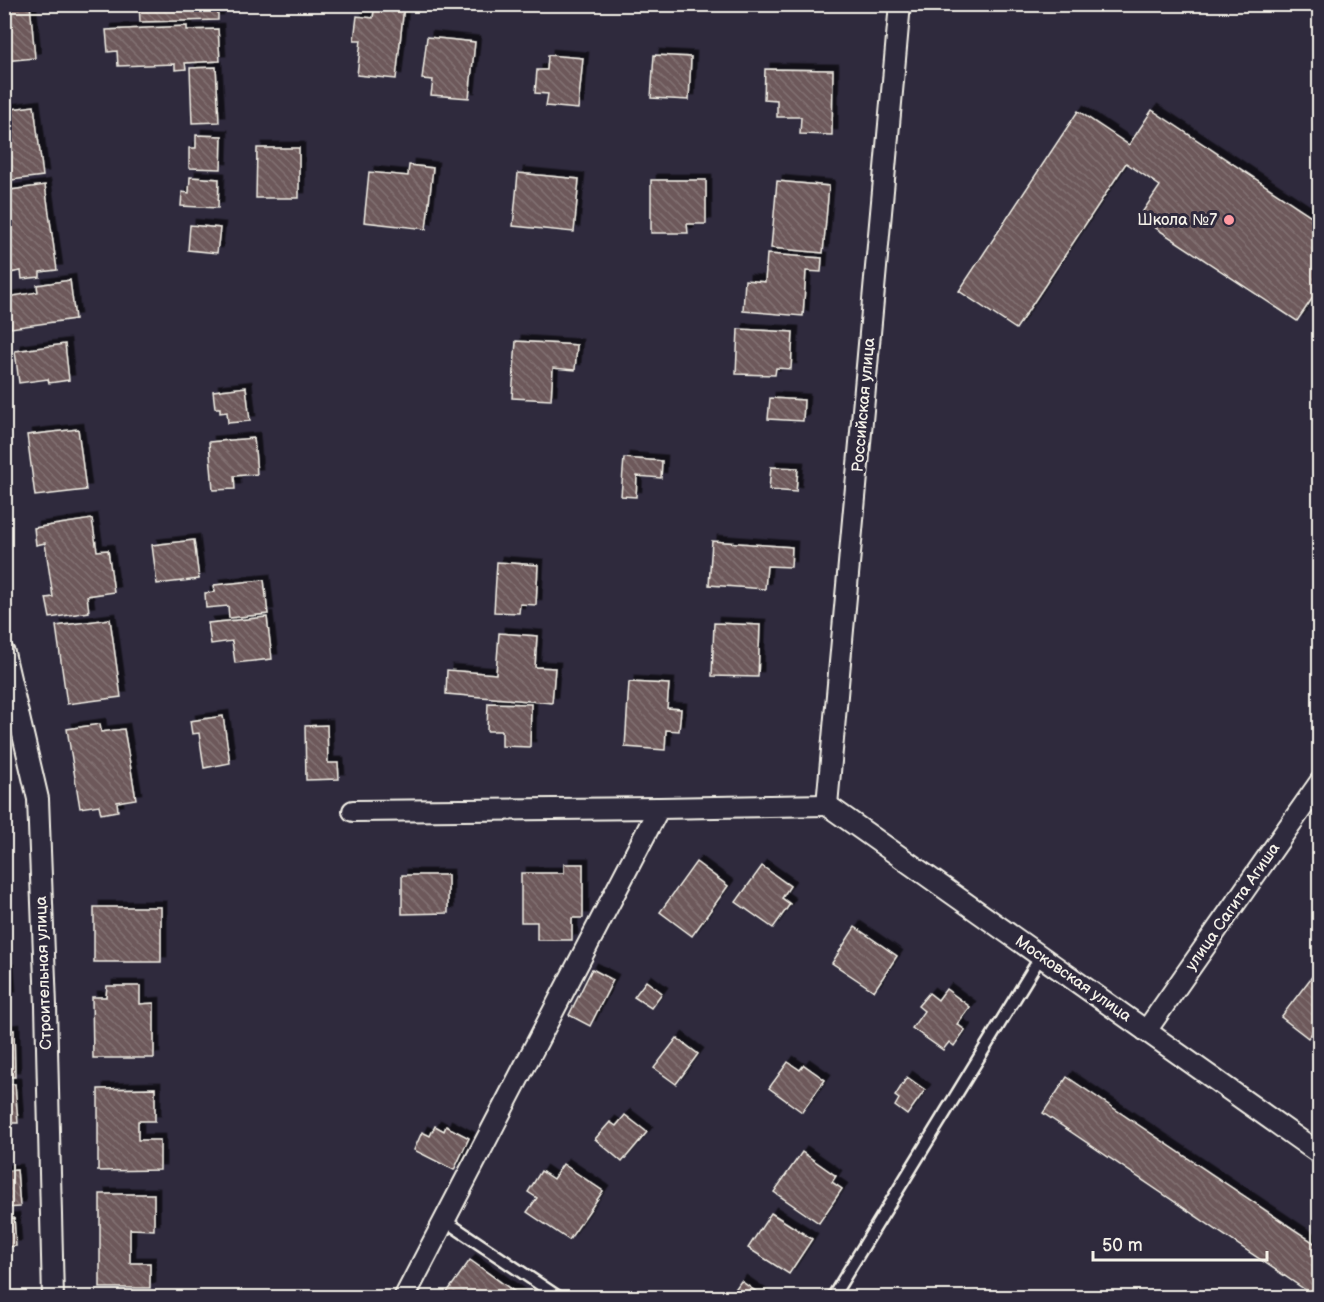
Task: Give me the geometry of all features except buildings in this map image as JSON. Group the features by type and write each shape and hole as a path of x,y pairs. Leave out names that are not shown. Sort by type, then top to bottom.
{"street":[{"name":"Российская улица","path":"827,805 900,4"},
{"name":"Строительная улица","path":"4,653 38,799 53,1298"},
{"name":"улица Сагита Агиша","path":"1146,1032 1320,782"},
{"path":"353,811 827,805"},
{"name":"Московская улица","path":"827,805 1320,1154"},
{"path":"404,1298 659,808"}],"lane":[{"path":"832,1298 1041,956"},
{"path":"444,1220 560,1298"}],"place":[{"name":"Школа №7","path":"1229,220"}]}
